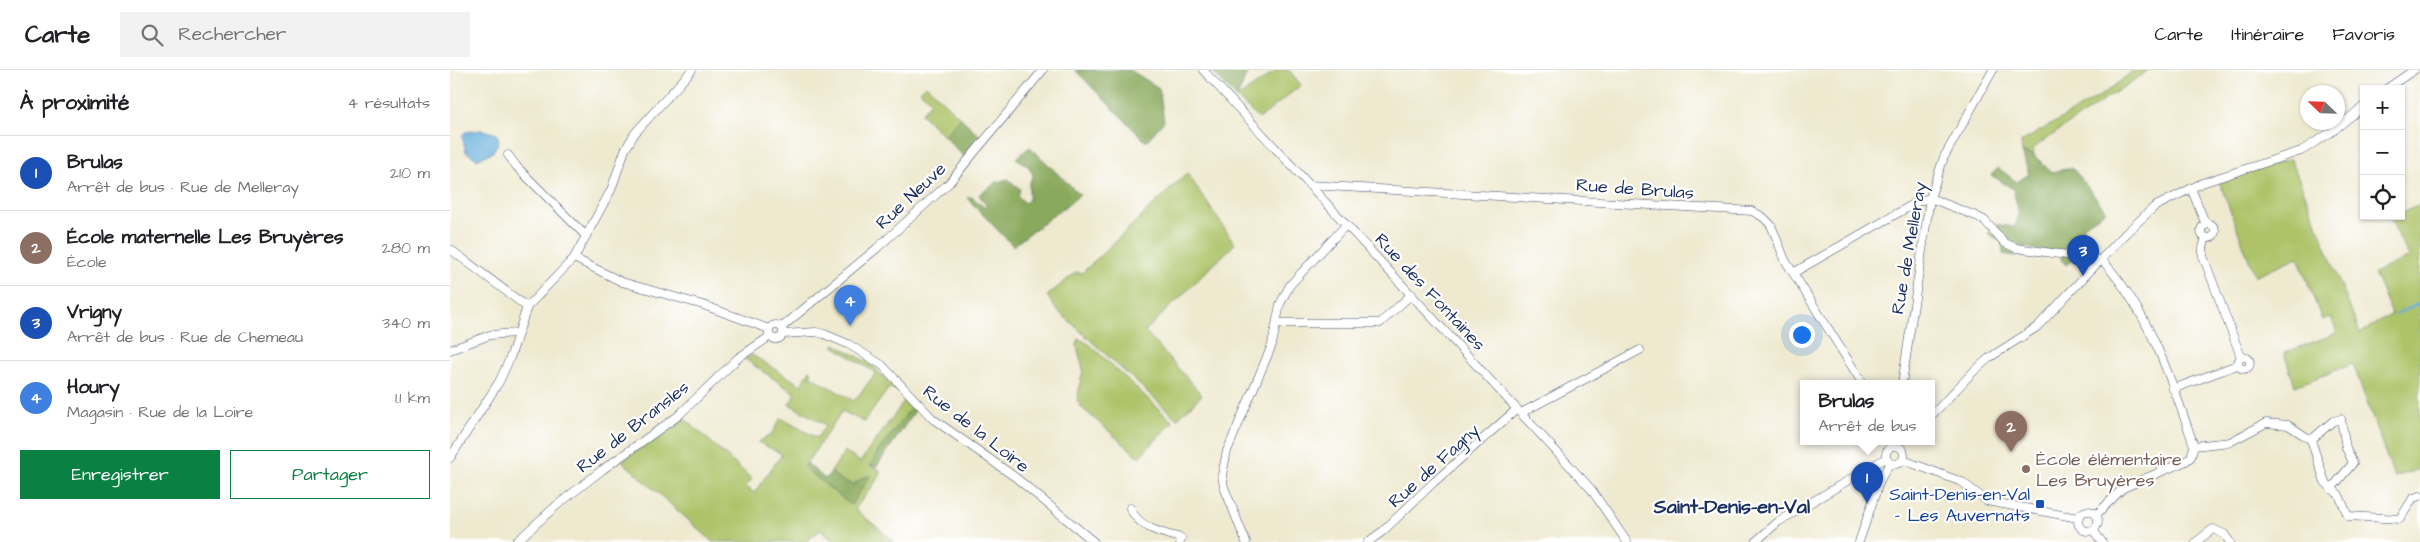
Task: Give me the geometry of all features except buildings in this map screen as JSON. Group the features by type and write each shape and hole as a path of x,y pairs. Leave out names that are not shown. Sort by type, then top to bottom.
{"street":[{"path":"450,458 499,382 510,358 527,307 574,258 611,190 625,150 635,133 692,70"},
{"name":"Rue Neuve","path":"782,331 949,183 1043,70"},
{"name":"Rue des Fontaines","path":"1203,70 1595,493 1626,542"},
{"name":"Rue de Melleray","path":"1903,380 1930,198 1944,157 1992,70"},
{"path":"2392,85 2414,70"},
{"path":"1935,412 1989,358 2038,327 2143,217 2170,198 2191,188 2301,151 2330,133 2360,109"},
{"path":"508,155 517,167 586,236"},
{"name":"Rue de Brulas","path":"1309,185 1752,211 1764,217 1771,225 1793,273 1861,380"},
{"path":"2173,389 2238,365 2241,357 2203,256 2206,238 2202,232 2206,225 2191,188"},
{"path":"1793,273 1920,201 1930,198 1976,216 2011,246 2046,254 2101,261 2114,274 2138,309 2173,389 2194,446 2191,457 2186,461 2123,488 2096,515"},
{"path":"1246,542 1224,487 1223,464 1263,368 1277,323 1280,304 1290,285 1346,225"},
{"path":"450,249 527,307"},
{"path":"574,258 622,282 703,305 777,338 782,331 777,325 769,333"},
{"path":"1277,323 1380,323 1412,294"},
{"name":"Rue de la Loire","path":"782,331 824,334 848,344 876,361 933,419 1015,477 1094,542"},
{"path":"450,350 490,335 517,333"},
{"name":"Rue de Bransles","path":"516,542 602,470 678,416 738,358 769,333"},
{"name":"Rue de Fagny","path":"1368,542 1383,532 1434,482 1519,411 1640,350"},
{"path":"2238,365 2244,369 2250,365 2247,357 2241,357"},
{"path":"2311,440 2334,421 2341,419 2346,448 2353,463 2332,489"},
{"path":"2194,446 2230,442 2268,423 2288,425 2311,440 2325,482 2339,495 2348,516 2400,519 2412,498 2420,496"},
{"path":"1859,542 1888,460 1888,449 1895,446 1904,455 1903,460"},
{"path":"1888,460 1895,464 1903,460 1962,482 1987,500 2078,518"},
{"path":"1755,542 1778,522 1888,460"},
{"path":"1857,477 1868,479 1876,492"},
{"path":"1130,508 1133,516 1152,530 1181,538 1180,542"},
{"path":"2078,518 2085,511 2091,511 2096,515 2098,522 2093,530"},
{"path":"2078,518 2079,525 2083,530 2093,530"},
{"path":"2196,542 2214,529 2224,534 2230,542"},
{"path":"2093,530 2102,542"}],"green space":[{"path":"1075,70 1130,70 1159,88 1164,121 1146,142"},
{"path":"1211,70 1248,70 1237,98"},
{"path":"1277,70 1289,70 1301,85 1259,119 1237,98"},
{"path":"2134,70 2149,70 2033,148 2034,155 2022,152 2021,142 2105,93"},
{"path":"926,85 961,118 944,136 921,114 931,102 920,91"},
{"path":"961,118 982,138 965,158 944,136"},
{"path":"1030,147 1080,195 1013,246 967,198 972,197 985,208 986,205 979,195 997,182 1008,179 1020,189 1018,196 1025,203 1029,199 1029,184 1033,175 1029,167 1016,158"},
{"path":"2022,152 2034,155 2051,172 2072,168 2106,211 2082,227 2101,254 2092,258 2074,260 2066,265 2061,260 2062,254 2017,246 2015,256 2003,254 2002,242 1988,234 1994,224 2015,227 2019,214 2013,189 1991,175 1998,168 2017,182 2029,174"},
{"path":"2291,159 2360,333 2392,314 2374,273 2409,257 2391,220 2405,220 2405,211 2420,205 2420,469 2394,477 2353,364 2295,386 2284,353 2337,333 2331,317 2322,320 2298,257 2255,276 2219,181"},
{"path":"1187,173 1235,244 1145,331 1202,395 1177,419 1056,309 1047,296 1076,272 1082,273"},
{"path":"1078,338 1089,344 1173,422 1139,457 1082,408 1077,401 1083,369 1077,346"},
{"path":"835,344 871,364 897,390 889,388 864,422 842,411 804,467 851,505 864,477 853,485 839,479 831,472 845,451 860,462 905,400 912,407 879,450 871,466 880,470 880,476 855,509 895,542 835,542 820,530 806,542 713,542 622,461 684,418 752,479 746,486 754,493 782,454 758,442 771,435 781,418 817,438 826,425 789,404 796,394 745,359 752,355 801,385 810,370 812,372 810,376 854,401 876,373 833,346"},
{"path":"912,407 915,411 877,466 870,466 879,450"},
{"path":"807,463 825,479 831,472 839,479 853,485 864,477 870,476 851,505 804,467"}],"water":[{"path":"482,130 497,134 499,141 492,153 477,159 466,152 462,136 465,132"}],"waterway":[{"path":"2395,315 2420,303"}],"place":[{"name":"Vrigny","path":"2083,276"},
{"name":"Houry","path":"850,326"},
{"name":"École maternelle Les Bruyères","path":"2011,452"},
{"name":"École élémentaire Les Bruyères","path":"2026,469"},
{"name":"Brulas","path":"1867,503"},
{"name":"Saint-Denis-en-Val - Les Auvernats","path":"2040,504"}],"district":[{"name":"Saint-Denis-en-Val","path":"1732,507"}]}
